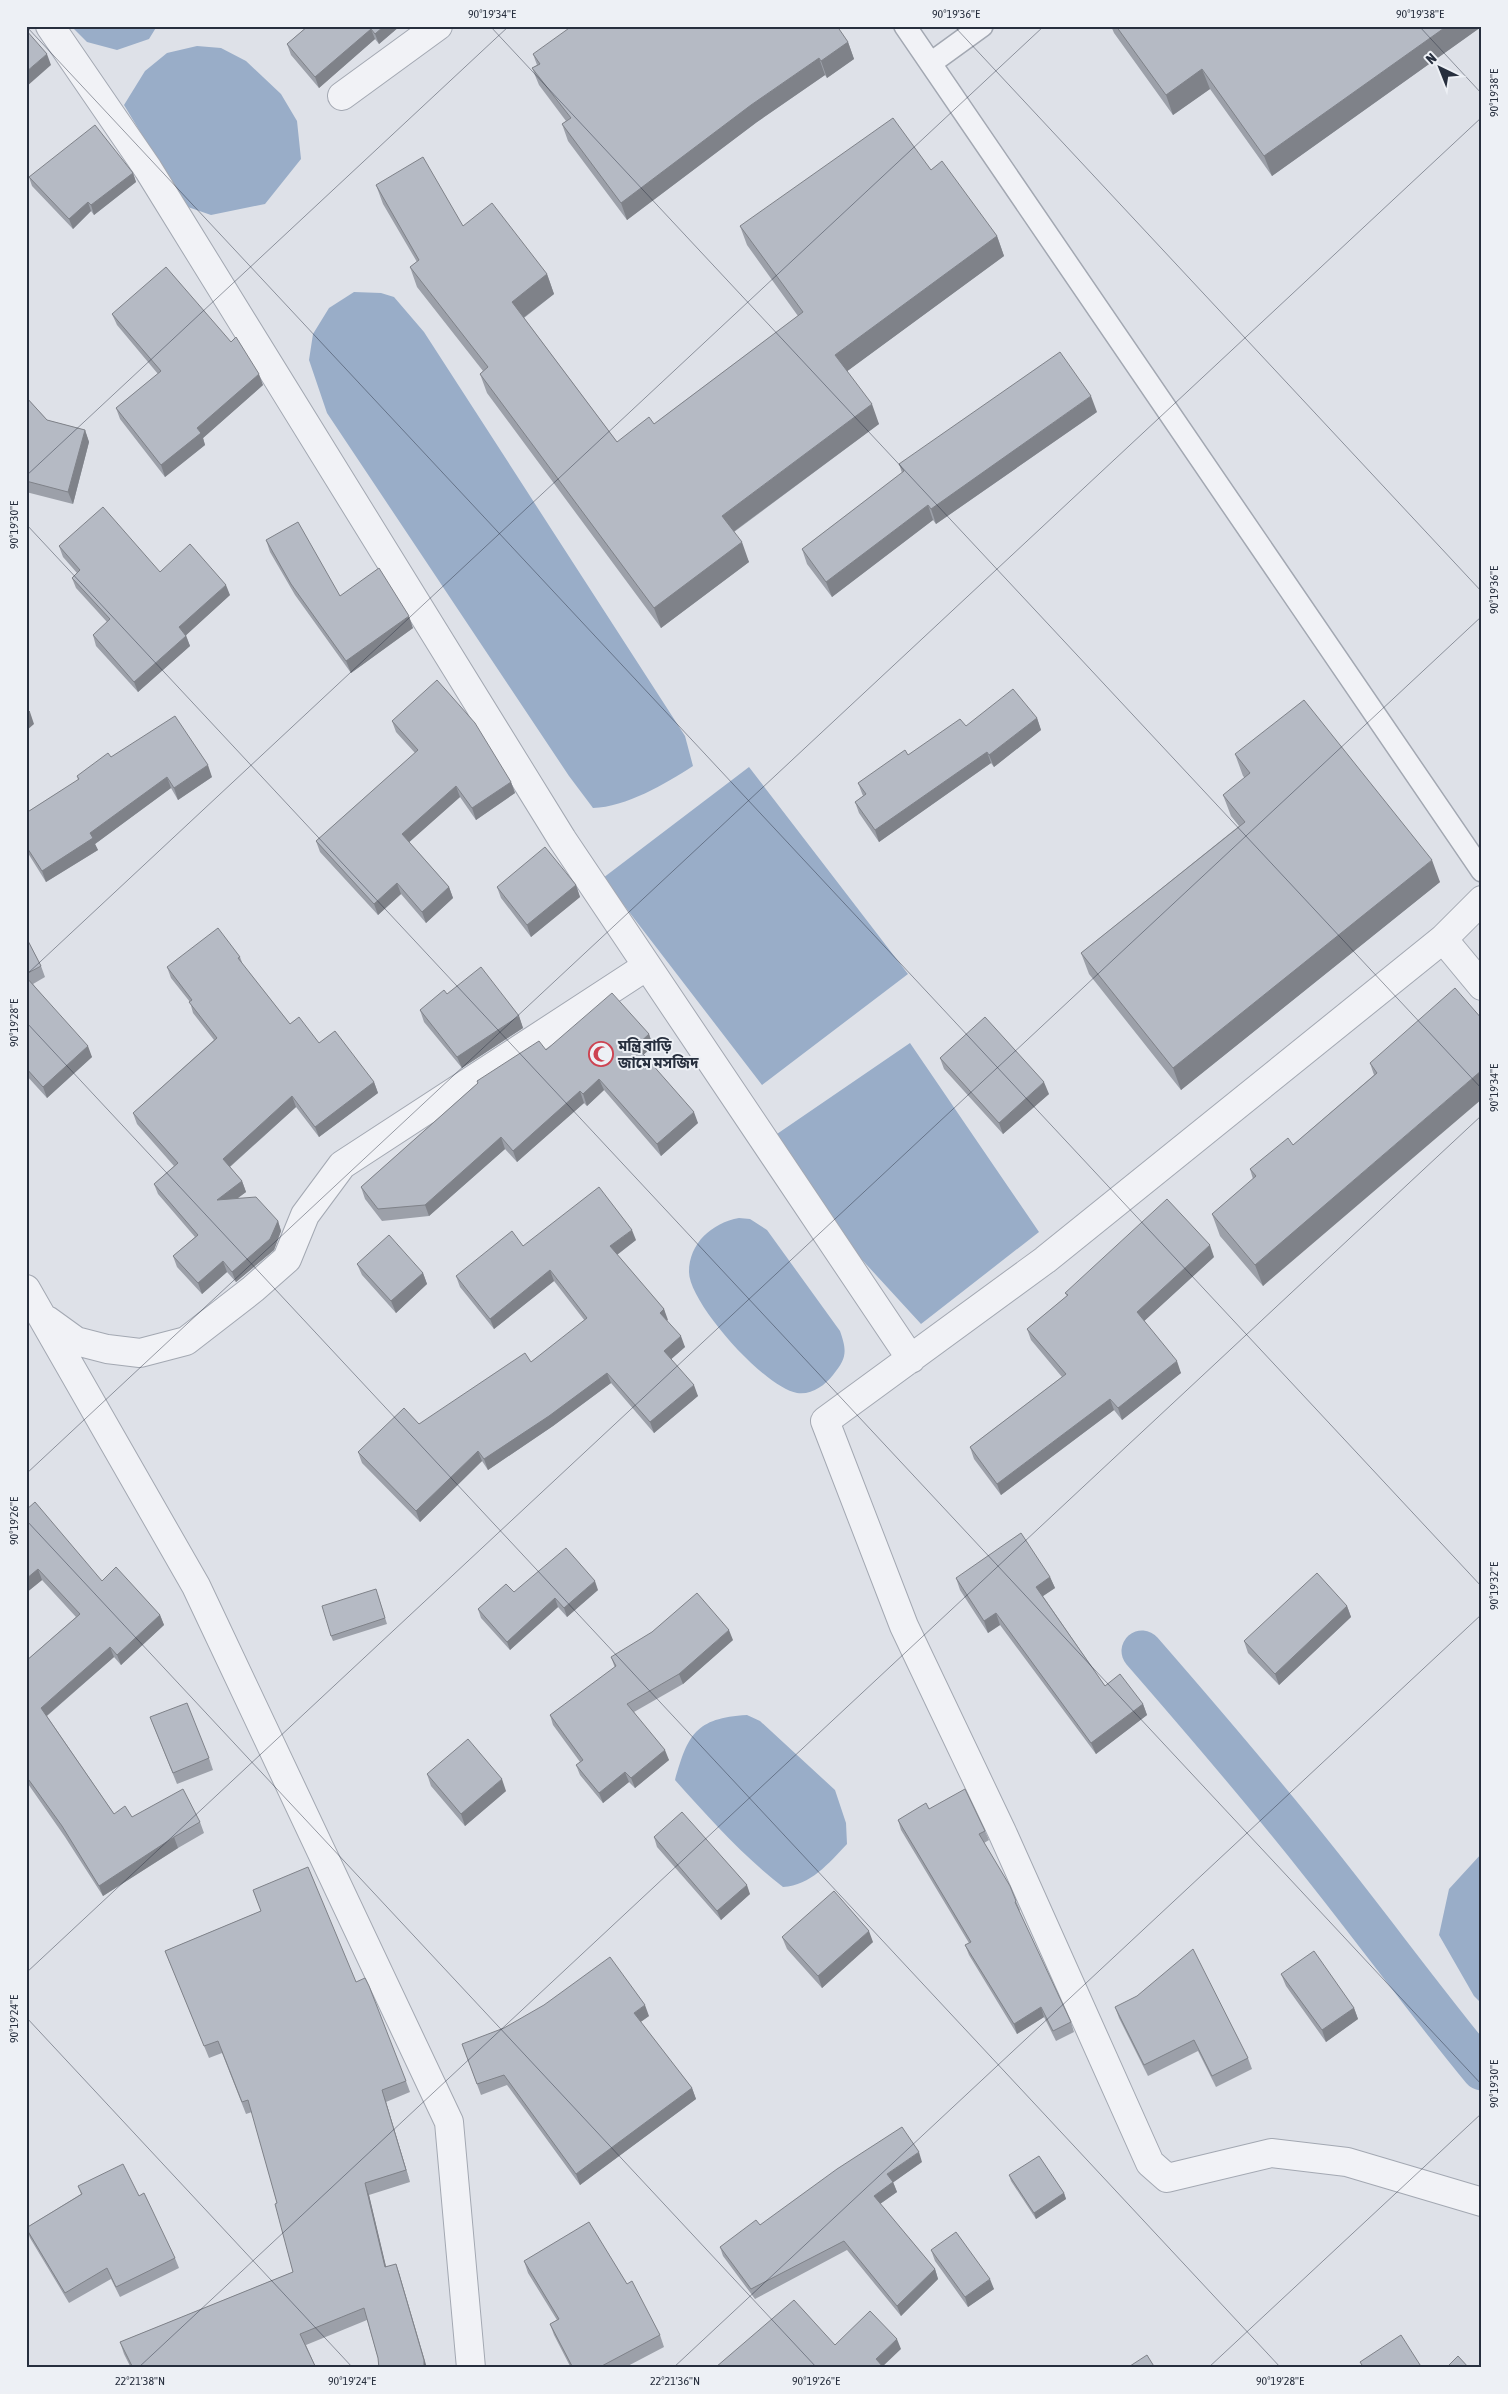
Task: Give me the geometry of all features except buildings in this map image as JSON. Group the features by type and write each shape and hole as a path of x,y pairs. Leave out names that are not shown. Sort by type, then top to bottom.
{"street":[{"path":"50,26 148,169 562,839 911,1359"},
{"path":"342,96 438,26"},
{"path":"1482,900 1444,939 1045,1260 825,1421 904,1626 1002,1832 1150,2163 1167,2178 1271,2153 1347,2162 1482,2202"},
{"path":"1444,939 1482,986"},
{"path":"33,1318 76,1341 107,1349 140,1353 186,1341 253,1289 287,1259 305,1215 342,1165 647,966"},
{"path":"26,1289 33,1318 196,1586 450,2122 471,2368"}],"lane":[{"path":"905,26 1482,871"},
{"path":"931,62 982,26"}],"water":[{"path":"71,26 157,26 149,39 117,50 87,42"},
{"path":"197,46 221,48 246,61 281,94 297,121 301,159 265,204 211,215 185,206 124,105 145,71 167,53"},
{"path":"354,292 381,293 394,297 424,332 685,736 693,766 658,787 619,804 606,807 593,808 569,776 327,413 309,360 313,334 329,308"},
{"path":"749,767 908,974 762,1085 603,878"},
{"path":"910,1043 1039,1232 921,1324 854,1251 774,1136"},
{"path":"739,1218 750,1219 767,1230 840,1331 845,1349 841,1364 822,1386 813,1391 797,1393 783,1388 749,1361 715,1323 692,1286 689,1272 690,1262 698,1243 720,1224"},
{"path":"747,1715 760,1721 835,1790 846,1823 847,1844 811,1878 793,1885 783,1887 754,1863 675,1780 684,1751 696,1732 716,1720"},
{"path":"1482,1853 1482,2004 1474,1996 1439,1935 1449,1889"}],"waterway":[{"path":"1142,1651 1298,1836 1482,2070"}],"place":[{"name":"মন্ত্রি বাড়ি জামে মসজিদ","path":"601,1054"}]}
